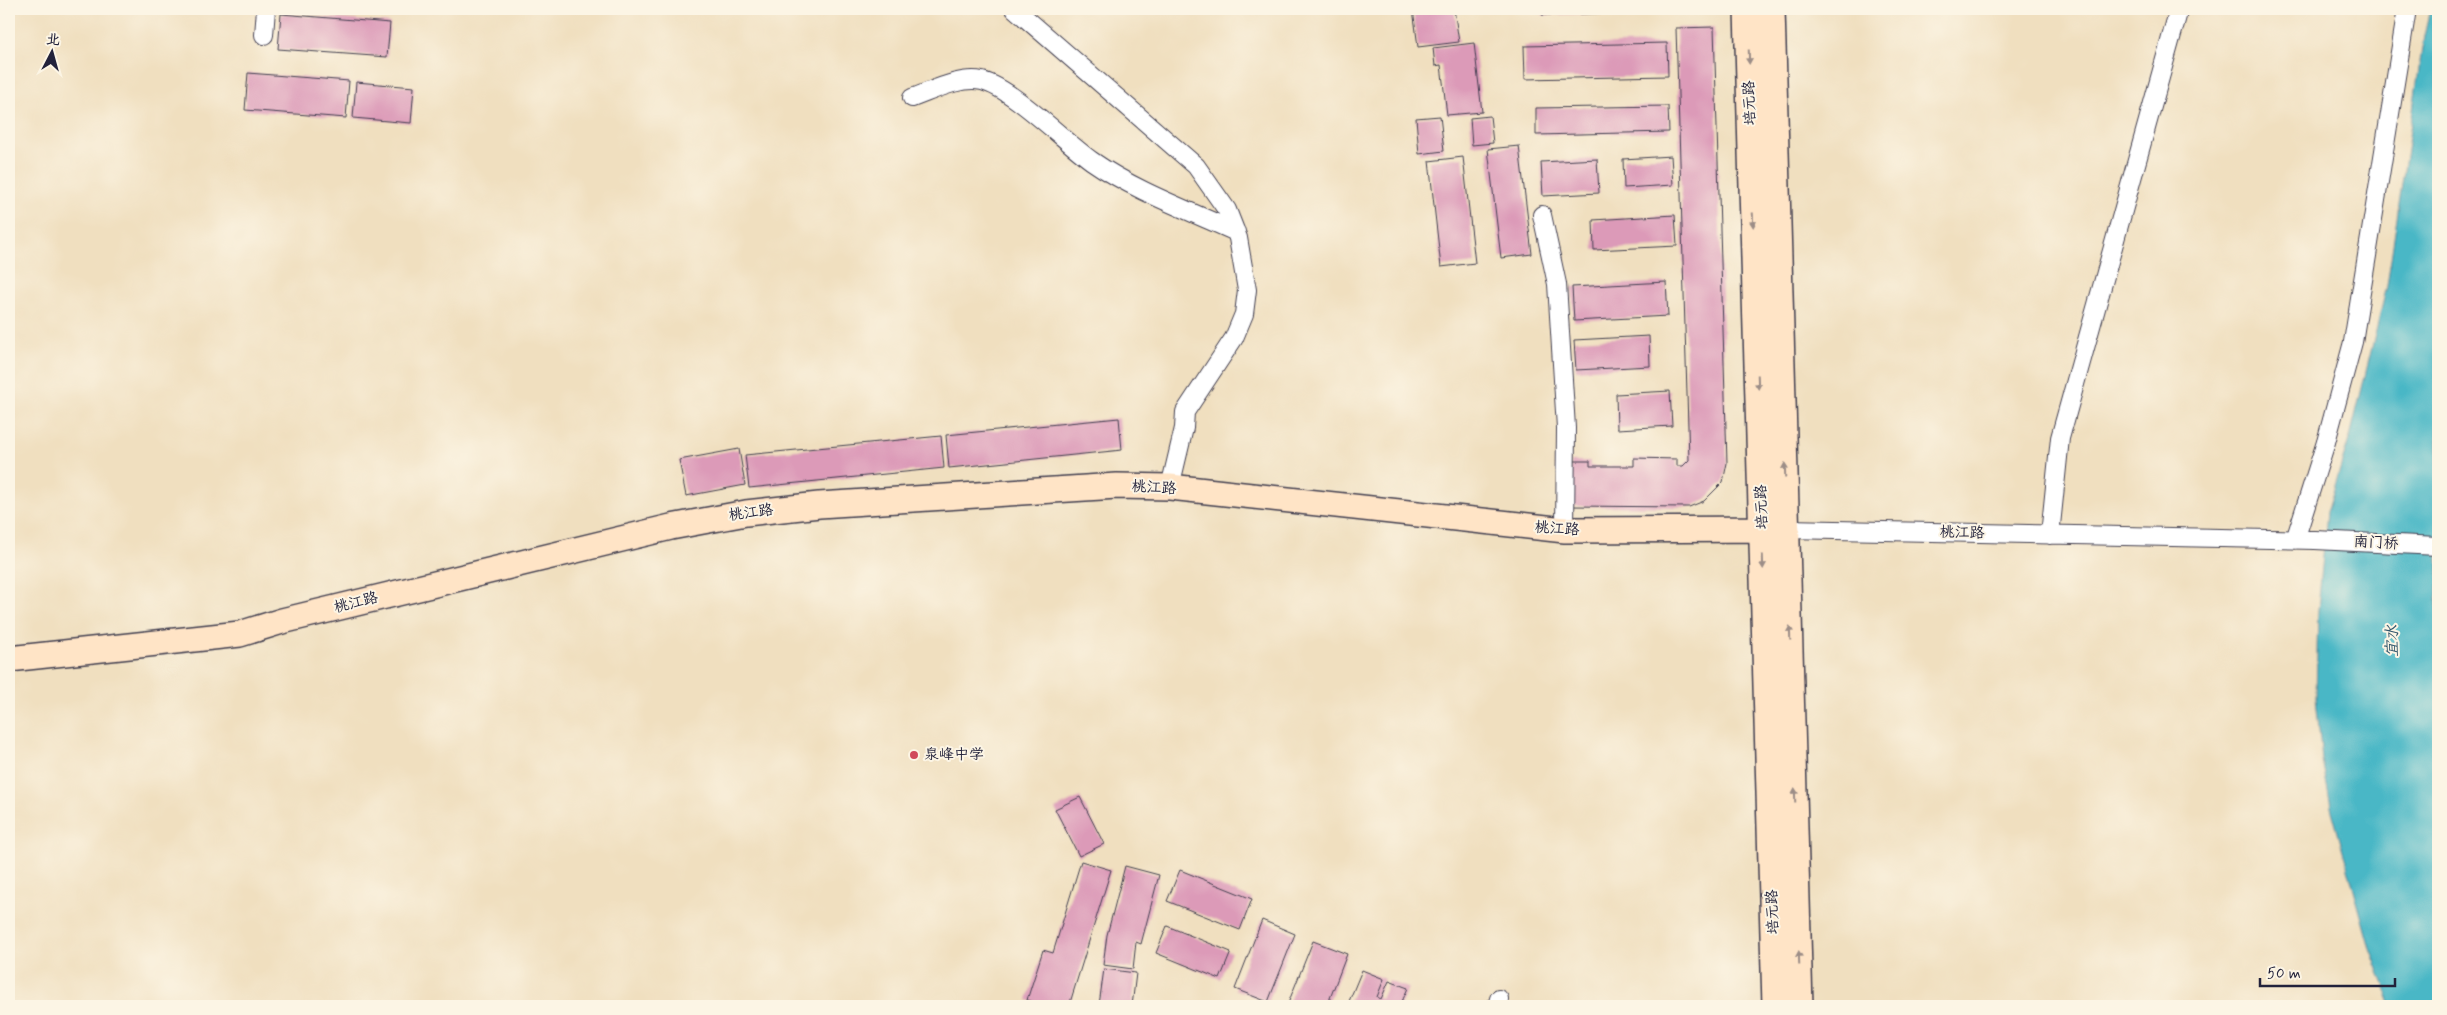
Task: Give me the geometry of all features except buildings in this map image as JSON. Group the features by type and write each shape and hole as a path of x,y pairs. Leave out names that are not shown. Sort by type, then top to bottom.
{"main road":[{"name":"培元路","path":"1747,9 1776,1006"},
{"name":"培元路","path":"1772,9 1800,1006"},
{"name":"桃江路","path":"9,659 240,634 292,619 671,526 746,513 820,505 1117,486 1170,487 1565,530 1787,529"}],"street":[{"path":"264,35 266,9"},
{"path":"1015,9 1196,166 1228,210 1236,232 1247,290 1244,314 1234,338 1185,412 1184,428 1170,487"},
{"path":"2050,535 2060,438 2179,9"},
{"path":"2295,540 2326,442 2353,342 2407,9"},
{"path":"912,98 968,80 981,81 1000,88 1093,161 1116,176 1236,232"},
{"path":"1542,215 1557,284 1566,428 1565,530"},
{"name":"桃江路","path":"1787,529 2315,540"},
{"name":"南门桥","path":"2315,540 2438,546"}],"water":[{"name":"宜水","path":"2430,9 2438,9 2438,1006 2392,1006 2370,948 2332,811 2322,760 2316,698 2318,610 2327,512 2351,433 2387,286 2424,35"}],"place":[{"name":"泉峰中学","path":"914,755"}]}
